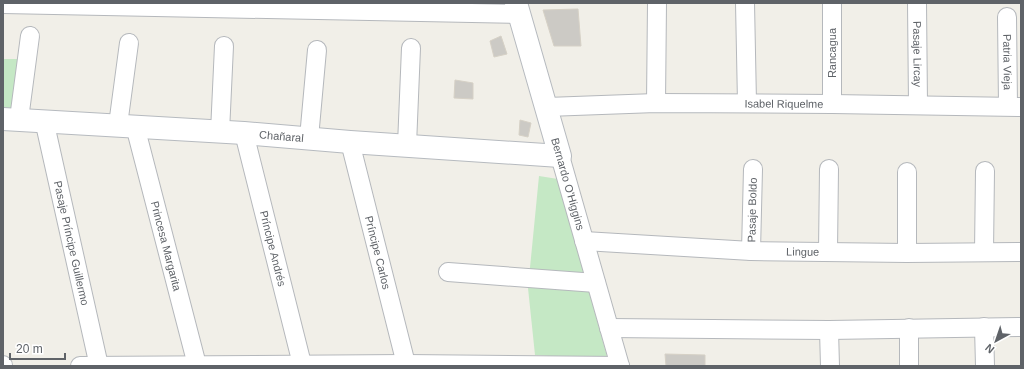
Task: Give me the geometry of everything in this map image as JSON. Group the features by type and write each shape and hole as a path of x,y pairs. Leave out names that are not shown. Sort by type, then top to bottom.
{"street":[{"path":"656,103 657,3"},
{"path":"745,3 747,103"},
{"name":"Rancagua","path":"832,3 832,104"},
{"name":"Pasaje Lircay","path":"917,3 918,105"},
{"path":"3,4 518,8"},
{"name":"Bernardo O'Higgins","path":"518,8 620,366"},
{"name":"Patria Vieja","path":"1007,17 1015,106"},
{"path":"11,119 30,36"},
{"path":"126,126 129,43"},
{"path":"220,132 224,46"},
{"path":"407,145 411,48"},
{"path":"309,138 317,50"},
{"name":"Isabel Riquelme","path":"547,107 656,103 1015,106"},
{"name":"Chañaral","path":"11,119 244,133 350,142 560,156"},
{"name":"Pasaje Príncipe Guillermo","path":"44,120 99,366"},
{"name":"Princesa Margarita","path":"126,126 197,365"},
{"name":"Príncipe Andrés","path":"244,133 302,364"},
{"name":"Príncipe Carlos","path":"350,142 406,364"},
{"name":"Pasaje Boldo","path":"751,250 753,169"},
{"path":"828,251 829,169"},
{"path":"984,252 985,171"},
{"path":"906,253 908,172"},
{"name":"Lingue","path":"584,241 751,250 906,253 1021,252"},
{"path":"448,272 596,282"},
{"path":"609,328 829,330 984,327 1021,328"},
{"path":"984,327 985,366"},
{"path":"909,328 909,366"},
{"path":"829,330 830,366"},
{"path":"80,366 302,364 620,366"}],"green space":[{"path":"3,59 21,59 15,112 3,111"},
{"path":"539,176 558,179 608,360 535,355 528,288"}],"building":[{"path":"578,9 581,46 554,46 543,10"},
{"path":"501,36 507,54 494,57 490,41"},
{"path":"455,80 473,83 473,99 454,98"},
{"path":"520,120 531,123 528,137 519,135"},
{"path":"665,354 705,355 705,366 666,366"}]}
